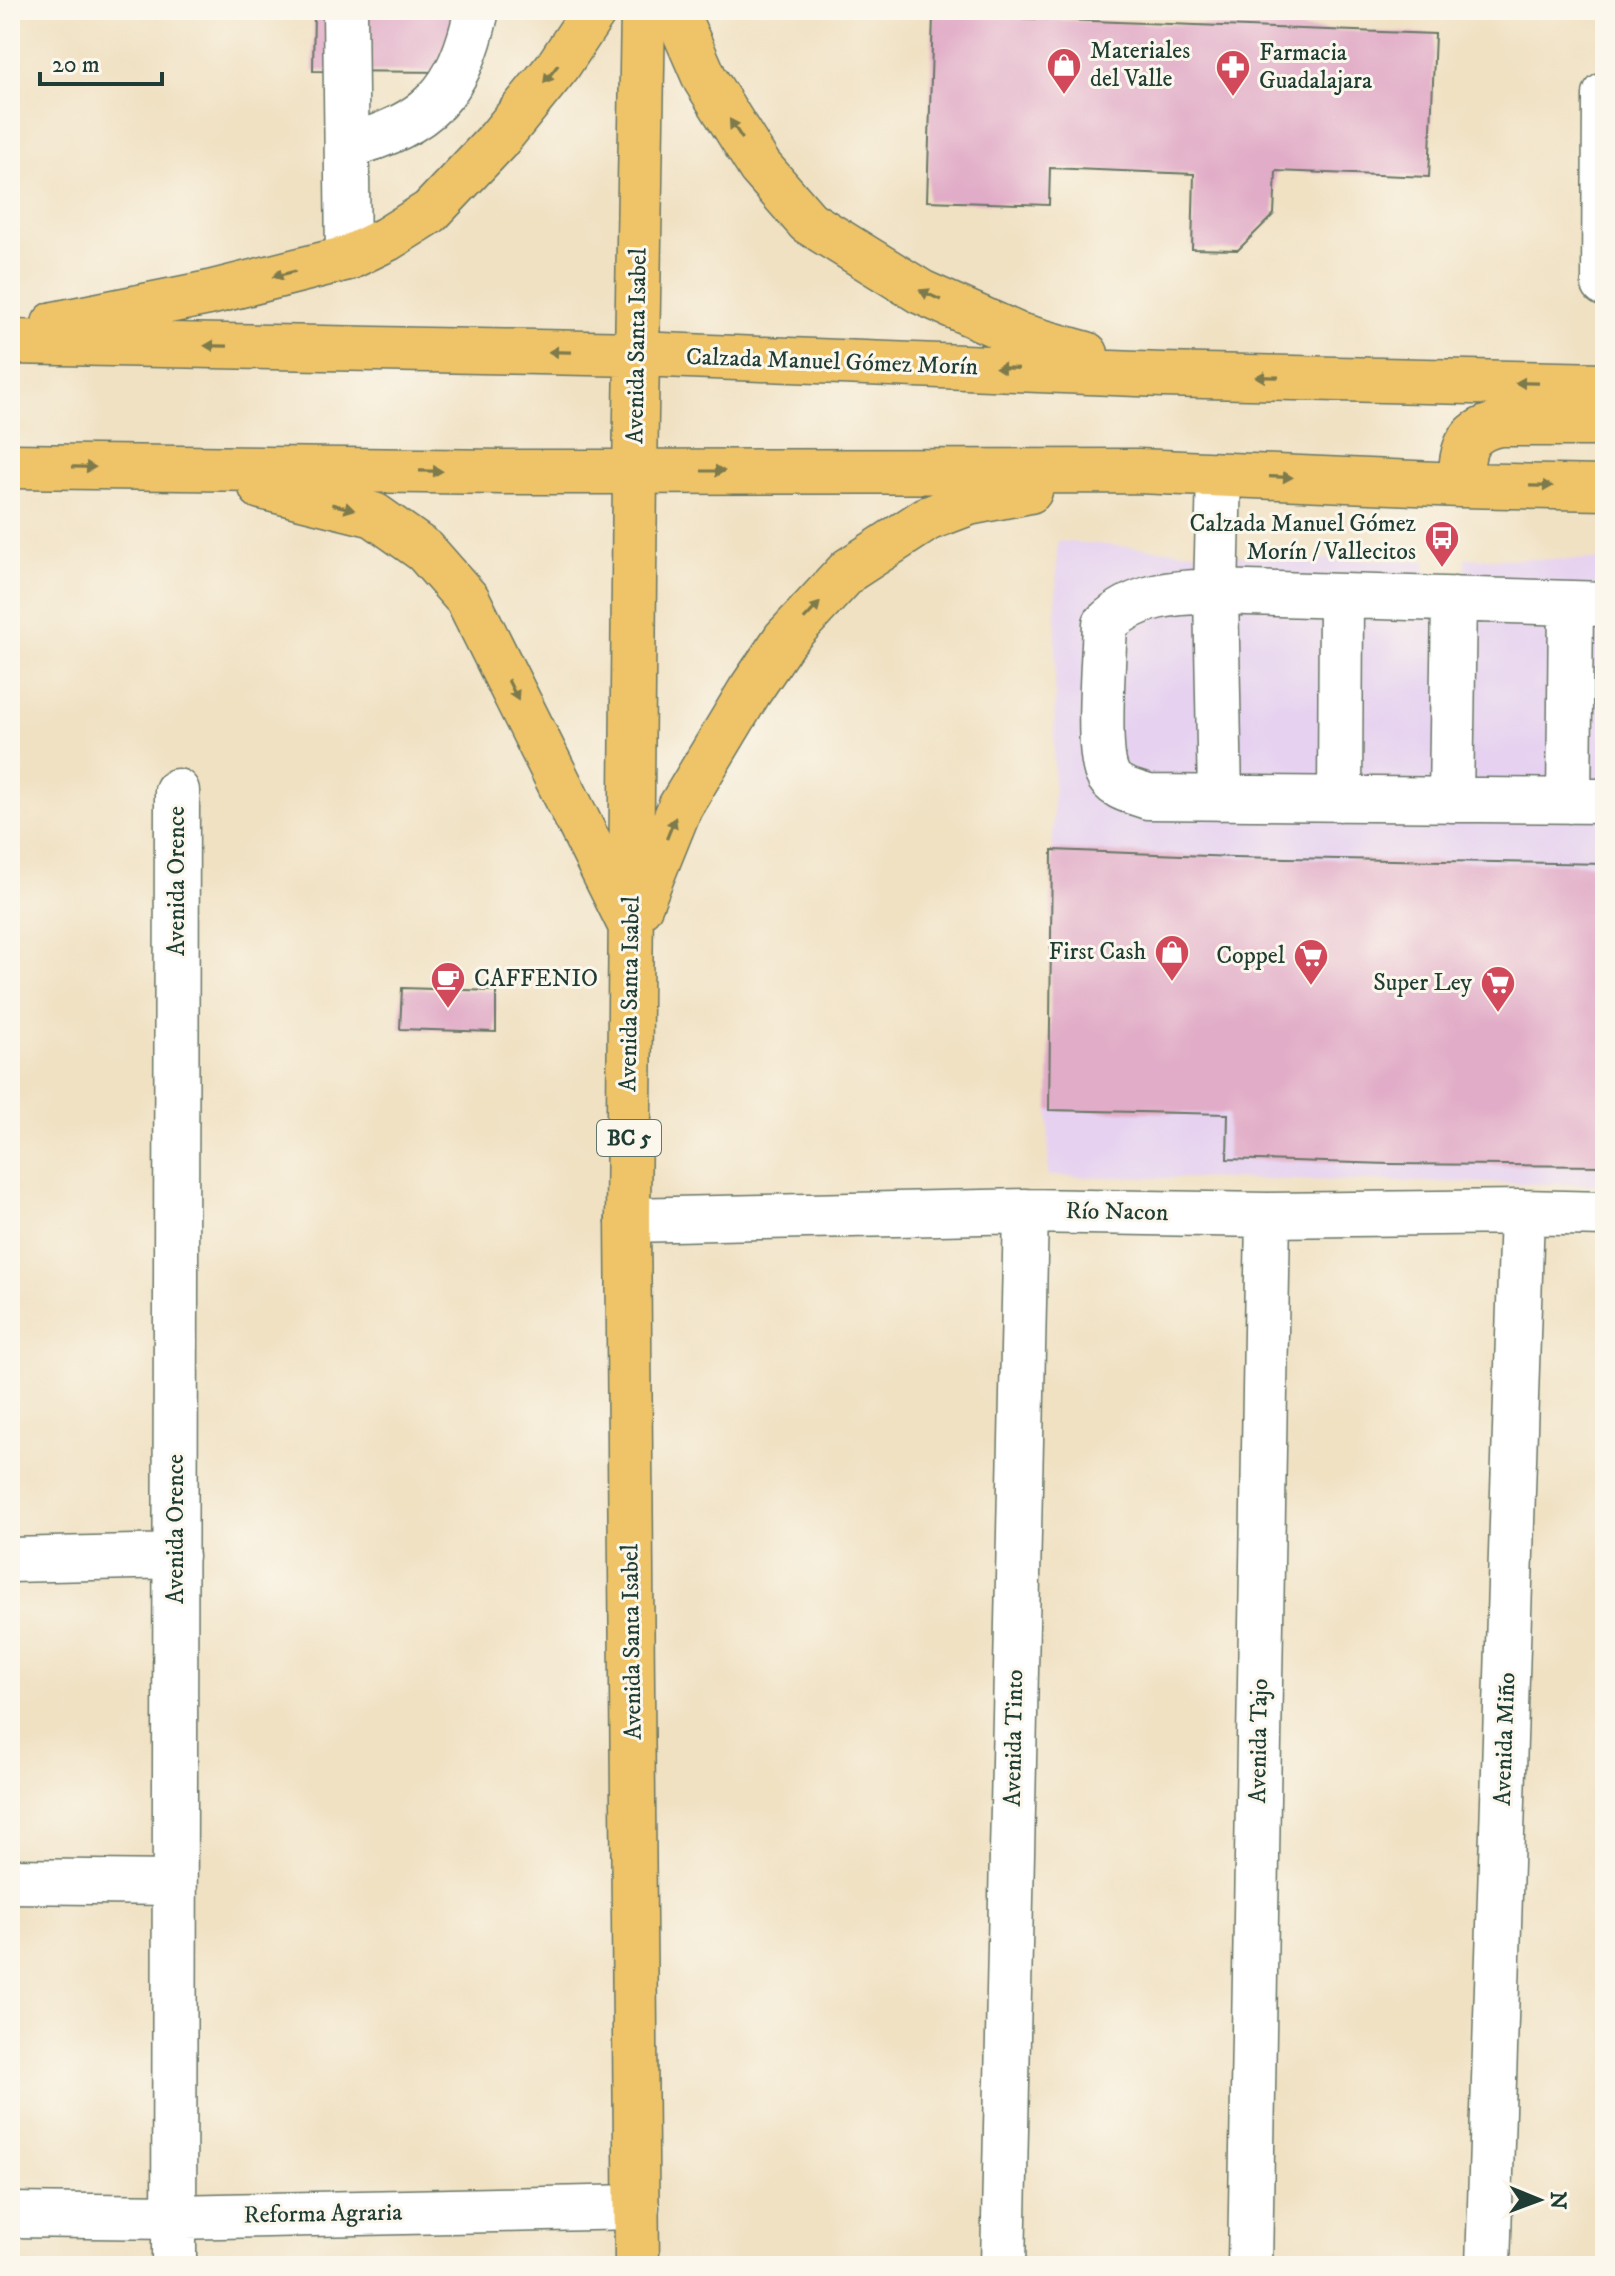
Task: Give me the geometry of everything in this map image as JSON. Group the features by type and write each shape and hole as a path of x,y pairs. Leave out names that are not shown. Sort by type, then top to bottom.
{"main road":[{"path":"10,333 209,293 348,258 387,239 430,212 498,140 558,66 595,10"},
{"name":"Avenida Santa Isabel","path":"637,2266 628,1220 643,10"},
{"path":"675,10 705,79 760,167 808,222 921,292 1018,335 1162,375"},
{"name":"Calzada Manuel Gómez Morín","path":"10,342 638,354 1162,375 1605,385"},
{"path":"1460,485 1462,454 1467,443 1487,427 1500,424 1605,424"},
{"path":"10,466 635,472 1138,471 1605,488"},
{"path":"157,468 277,490 374,515 425,551 468,600 631,927"},
{"path":"631,927 680,807 728,726 785,639 849,570 927,519 969,503 1138,471"}],"street":[{"path":"345,10 348,258"},
{"path":"347,146 386,135 436,102 456,76 470,44 477,10"},
{"path":"1604,284 1605,95"},
{"path":"1219,475 1216,592 1220,798"},
{"path":"1187,591 1341,596 1588,603 1587,801 1148,797 1120,788 1107,774 1103,748 1105,624 1120,609 1187,591"},
{"path":"1340,799 1341,596"},
{"path":"1451,800 1454,599"},
{"name":"Avenida Orence","path":"174,2266 177,791"},
{"name":"Río Nacon","path":"628,1220 1026,1211 1268,1215 1605,1214"},
{"name":"Avenida Tinto","path":"1003,2266 1026,1211"},
{"name":"Avenida Miño","path":"1488,2266 1522,1212"},
{"name":"Avenida Tajo","path":"1250,2266 1268,1215"},
{"path":"10,1560 176,1556"},
{"path":"10,1881 174,1883"},
{"name":"Reforma Agraria","path":"10,2215 174,2217 637,2207"}],"shaded area":[{"path":"1057,541 1271,558 1426,561 1425,586 1465,591 1465,558 1605,560 1605,1185 1048,1176"}],"building":[{"path":"314,10 454,10 453,72 313,71"},
{"path":"933,15 1435,34 1429,177 1276,171 1274,214 1238,250 1192,249 1194,174 1050,168 1049,205 927,201"},
{"path":"1052,850 1605,864 1605,1166 1227,1159 1228,1114 1049,1110"},
{"name":"CAFFENIO","path":"402,988 496,991 496,1032 400,1029"}],"place":[{"name":"Materiales del Valle","path":"1064,96"},
{"name":"Farmacia Guadalajara","path":"1233,98"},
{"name":"Calzada Manuel Gómez Morín / Vallecitos","path":"1442,569"},
{"name":"First Cash","path":"1172,983"},
{"name":"Coppel","path":"1311,987"},
{"name":"CAFFENIO","path":"448,1010"},
{"name":"Super Ley","path":"1498,1014"}]}
